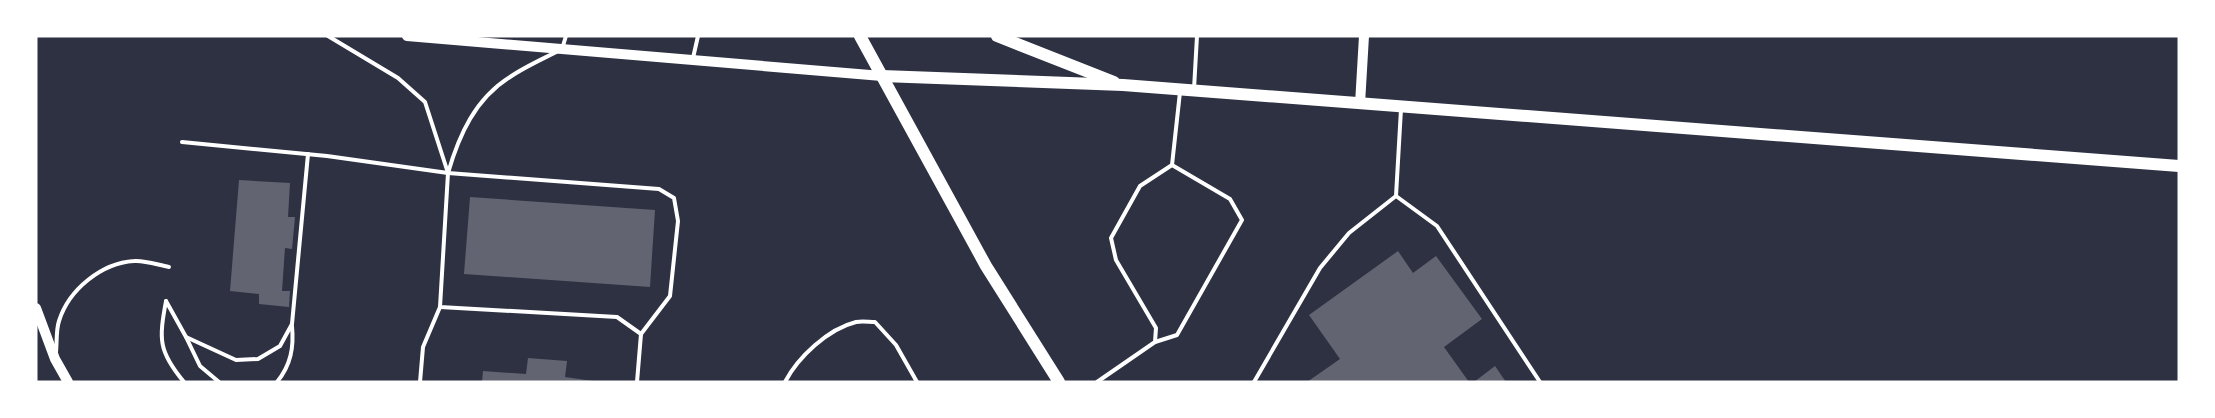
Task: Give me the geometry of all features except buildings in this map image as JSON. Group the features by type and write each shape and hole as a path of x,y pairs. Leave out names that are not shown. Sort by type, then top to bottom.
{"main road":[{"path":"406,36 882,76 1123,85 2179,166"},
{"path":"860,36 986,266 1059,382"},
{"path":"997,36 1123,85"},
{"path":"1360,104 1364,36"},
{"path":"36,308 55,359 68,382"}],"lane":[{"path":"328,36 398,78 425,102 448,173"},
{"path":"420,382 422,346 440,307 448,173 457,142 479,105 509,77 562,49 566,36"},
{"path":"692,59 698,36"},
{"path":"1194,91 1197,36"},
{"path":"1172,165 1180,90"},
{"path":"1254,382 1320,268 1349,233 1396,196 1402,106"},
{"path":"182,142 327,156 448,173 659,189 674,198 678,221 670,296 641,334 636,382"},
{"path":"277,382 286,371 294,344 292,324 308,154"},
{"path":"1097,382 1155,342 1177,335 1242,220 1230,199 1172,165"},
{"path":"1155,342 1156,328 1116,260 1111,238 1140,186 1172,165"},
{"path":"1396,196 1437,226 1540,382"},
{"path":"55,359 59,321 71,299 88,280 107,266 135,261 169,267"},
{"path":"184,382 170,365 160,335 166,301 200,366 219,382"},
{"path":"440,307 617,317 641,334"},
{"path":"785,382 790,373 811,349 843,327 857,322 875,322 896,345 917,382"},
{"path":"186,337 236,360 258,359 280,346 292,324"}]}
